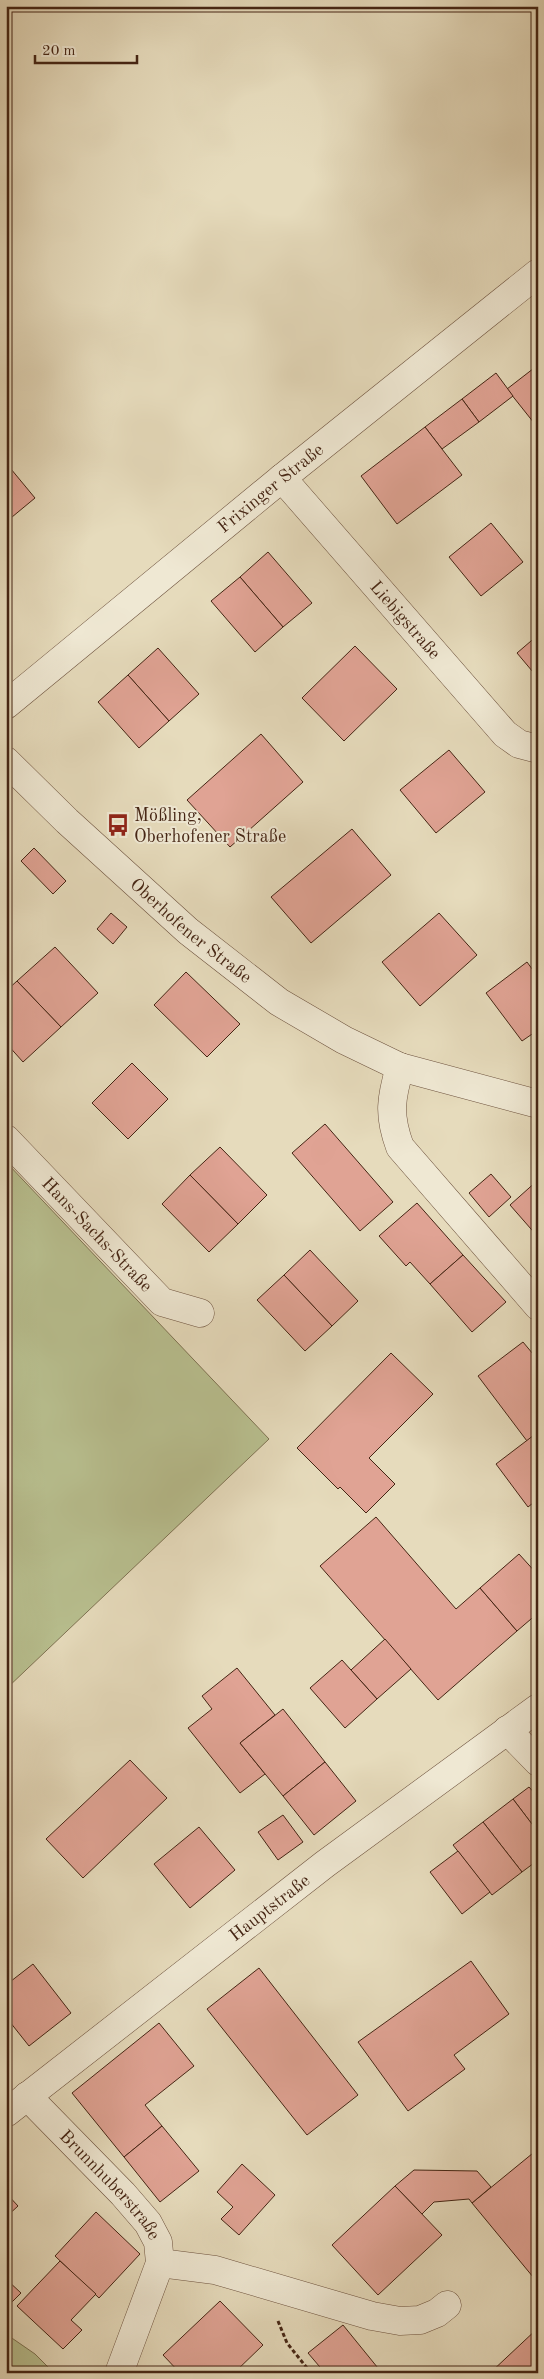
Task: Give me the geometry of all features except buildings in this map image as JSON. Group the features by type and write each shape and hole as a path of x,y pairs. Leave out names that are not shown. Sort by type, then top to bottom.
{"street":[{"name":"Frixinger Straße","path":"6,705 282,478 538,273"},
{"name":"Liebigstraße","path":"282,478 505,734 519,744 538,749"},
{"name":"Oberhofener Straße","path":"6,761 68,821 188,931 246,979 312,1022 364,1051 400,1067 538,1104"},
{"path":"400,1067 392,1093 390,1111 400,1147 538,1306"},
{"name":"Hans-Sachs-Straße","path":"6,1139 162,1302 200,1313"},
{"name":"Hauptstraße","path":"6,2113 325,1864 536,1708"},
{"path":"507,1730 538,1762"},
{"name":"Brunnhuberstraße","path":"27,2096 148,2223 158,2242 160,2263 119,2373"},
{"path":"160,2263 215,2270 372,2316 400,2322 420,2320 438,2313 447,2305"}],"path":[{"path":"278,2288 278,2322 287,2343 311,2373"},
{"path":"6,2365 22,2373"}],"green space":[{"path":"6,1162 269,1439 6,1689"},
{"path":"6,2334 35,2354 54,2373 6,2373"}],"place":[{"name":"Mößling, Oberhofener Straße","path":"118,825"}]}
